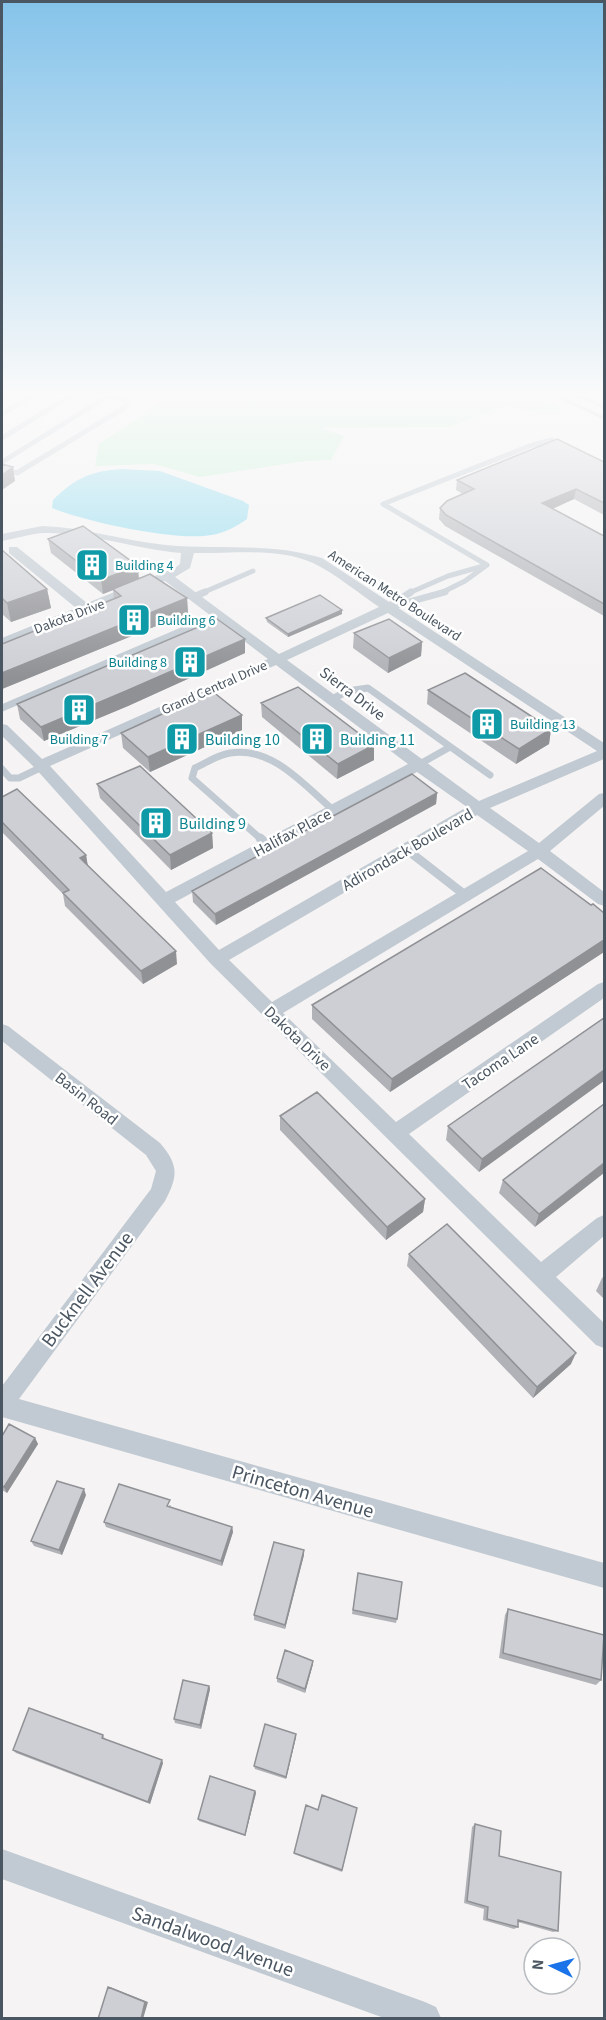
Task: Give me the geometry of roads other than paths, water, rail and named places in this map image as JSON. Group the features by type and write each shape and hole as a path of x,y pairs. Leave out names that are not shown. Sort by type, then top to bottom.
{"street":[{"name":"American Metro Boulevard","path":"2,538 20,532 53,530 164,548 242,548 296,553 318,561 604,749"},
{"name":"Dakota Drive","path":"2,642 167,577 186,565 188,549"},
{"path":"14,550 86,609"},
{"name":"Sierra Drive","path":"167,577 418,765 539,850 604,900"},
{"name":"Grand Central Drive","path":"41,766 387,608"},
{"name":"Dakota Drive","path":"2,728 41,766 217,959 604,1338"},
{"name":"Adirondack Boulevard","path":"217,959 479,807 604,754"},
{"name":"Halifax Place","path":"165,900 418,765"},
{"path":"272,1011 539,850 604,798"},
{"name":"Tacoma Lane","path":"396,1133 604,990"},
{"name":"Basin Road","path":"2,1031 153,1149 162,1158 166,1171"},
{"name":"Bucknell Avenue","path":"2,1405 158,1195 165,1181 166,1171"},
{"path":"542,1275 604,1224"},
{"name":"Princeton Avenue","path":"2,1405 604,1576"},
{"name":"Sandalwood Avenue","path":"2,1864 425,2019"}],"lane":[{"path":"418,490 383,504 487,565"},
{"path":"387,608 417,603 475,577 487,565"},
{"path":"387,608 403,595 452,574 487,565"},
{"path":"193,597 253,571"},
{"path":"2,708 219,615"},
{"path":"332,699 348,691 368,688 490,776"},
{"path":"418,765 450,747"},
{"path":"268,845 192,778 195,768 228,753 248,751 270,758 333,810"},
{"path":"2,769 10,778 19,778 41,766"},
{"path":"406,849 465,895"}],"water":[{"path":"64,490 213,490 249,505 247,519 232,528 210,535 188,536 149,532 85,519 52,508 53,500"}],"place":[{"name":"Building 4","path":"92,565"},
{"name":"Building 6","path":"134,620"},
{"name":"Building 8","path":"190,662"},
{"name":"Building 7","path":"79,710"},
{"name":"Building 13","path":"487,724"},
{"name":"Building 10","path":"182,739"},
{"name":"Building 11","path":"317,739"},
{"name":"Building 9","path":"156,823"}]}
